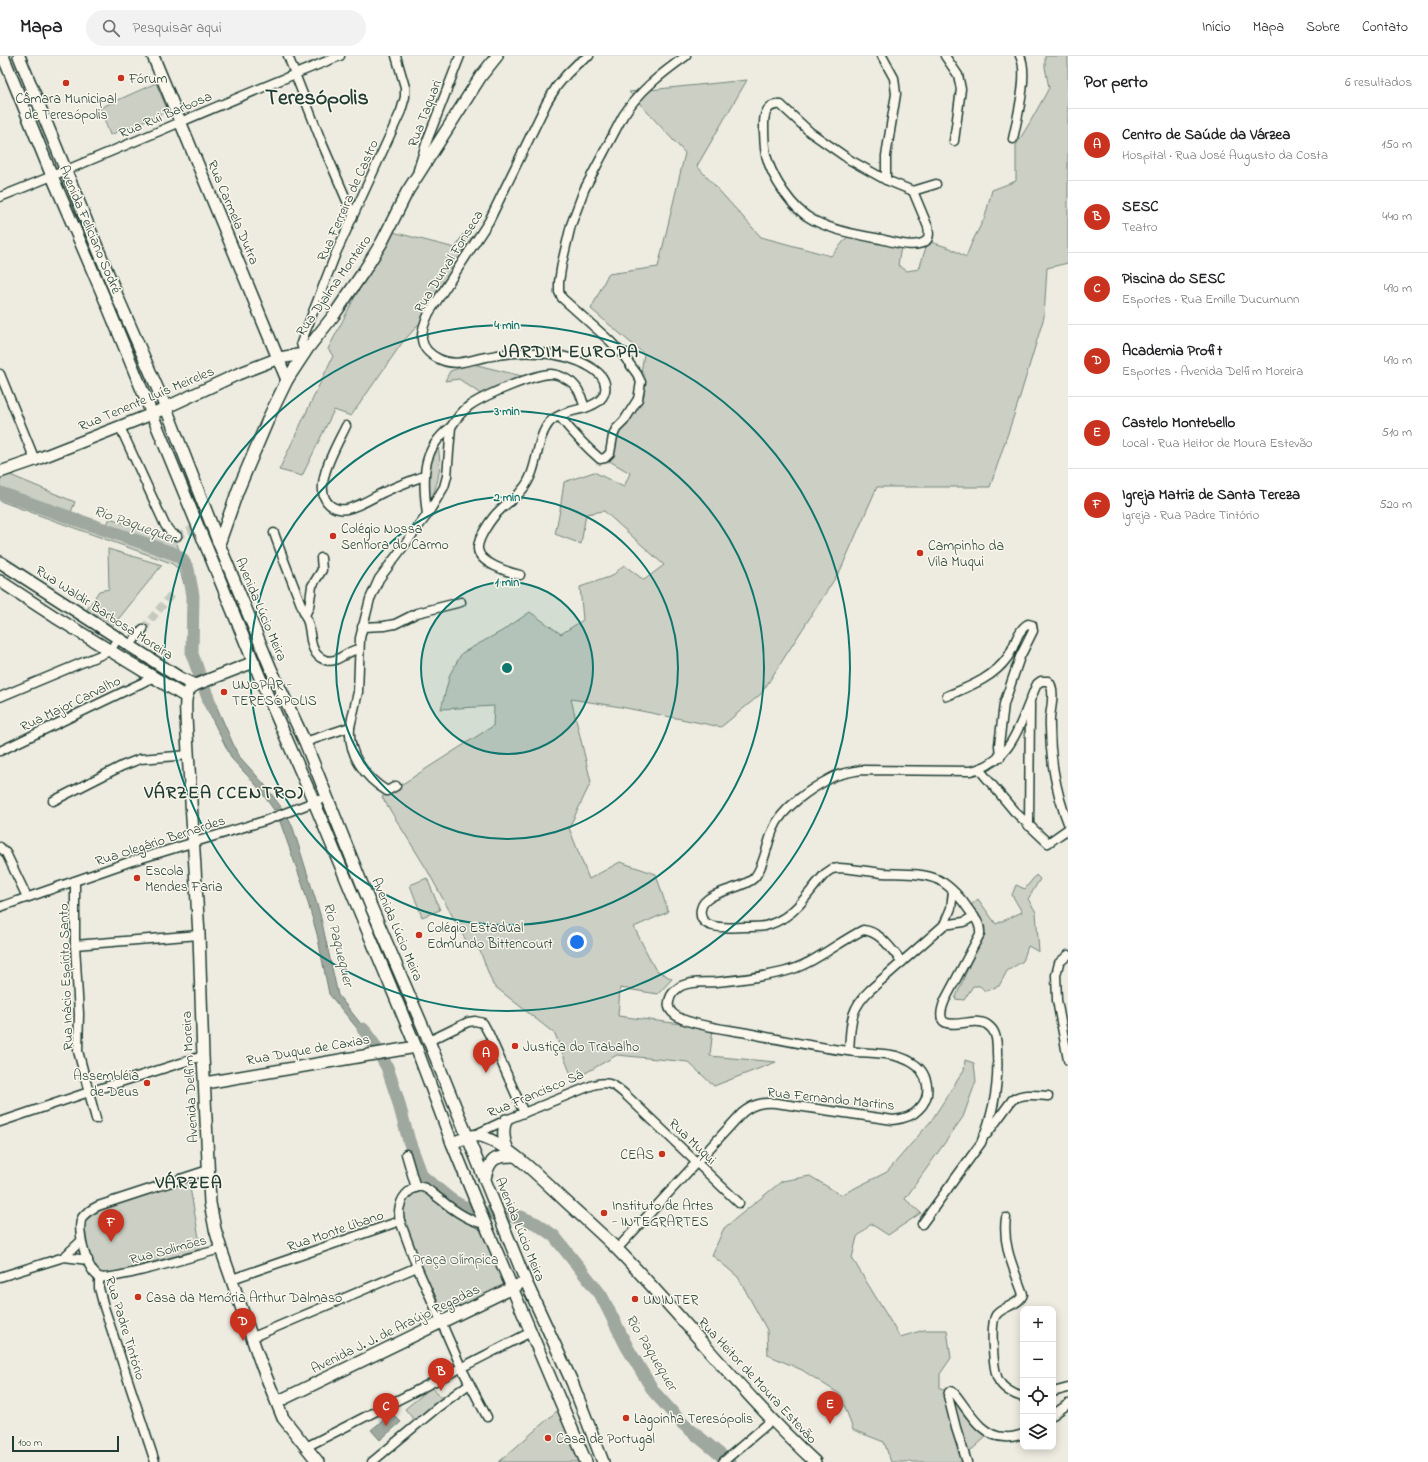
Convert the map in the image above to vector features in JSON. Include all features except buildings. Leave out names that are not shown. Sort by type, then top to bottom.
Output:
[{"type":"main road","name":"Avenida Feliciano Sodré","points":[[3,56],[152,414]]},
{"type":"main road","name":"Avenida Feliciano Sodré","points":[[19,56],[118,298],[166,408]]},
{"type":"main road","name":"Rua Carmela Dutra","points":[[153,56],[287,380]]},
{"type":"main road","name":"Rua Djalma Monteiro","points":[[219,544],[240,484],[287,380],[306,351],[334,315],[364,271],[382,242],[407,192],[481,76],[498,56]]},
{"type":"main road","points":[[106,302],[118,298]]},
{"type":"main road","name":"Rua Tenente Luís Meireles","points":[[0,472],[35,460],[152,414],[238,374],[279,358],[306,351]]},
{"type":"main road","name":"Avenida Lúcio Meira","points":[[166,408],[219,544],[271,669],[305,742],[370,904],[471,1136],[485,1178],[526,1282],[572,1382],[603,1462]]},
{"type":"main road","name":"Avenida Lúcio Meira","points":[[152,414],[254,662],[416,1047],[452,1143],[484,1221],[586,1462]]},
{"type":"main road","name":"Rua Waldir Barbosa Moreira","points":[[0,562],[180,678],[197,684]]},
{"type":"main road","name":"Rua Waldir Barbosa Moreira","points":[[0,581],[152,678],[186,697]]},
{"type":"main road","points":[[55,617],[64,603]]},
{"type":"main road","points":[[186,697],[189,690],[197,684],[254,662]]},
{"type":"main road","points":[[173,690],[180,678]]},
{"type":"main road","name":"Avenida Delfim Moreira","points":[[186,697],[199,935],[210,1203],[221,1249],[253,1337],[261,1364],[285,1421],[318,1462]]},
{"type":"main road","name":"Rua Duque de Caxias","points":[[205,1083],[366,1054],[416,1047]]},
{"type":"main road","points":[[485,1178],[494,1159],[511,1153],[503,1137],[506,1120]]},
{"type":"main road","name":"Rua Francisco Sá","points":[[452,1143],[471,1136]]},
{"type":"main road","name":"Rua Heitor de Moura Estevão","points":[[471,1136],[485,1138],[511,1153],[551,1187],[617,1249],[772,1420],[815,1462]]},
{"type":"main road","name":"Avenida J. J. de Araújo Regadas","points":[[277,1402],[526,1282]]},
{"type":"street","points":[[288,56],[322,143],[353,215]]},
{"type":"street","name":"Rua Rui Barbosa","points":[[0,196],[66,171],[180,121],[340,56]]},
{"type":"street","name":"Rua Ferreira de Castro","points":[[306,351],[302,347],[301,343],[322,288],[353,215],[398,118],[405,97],[405,87],[396,56]]},
{"type":"street","name":"Rua Taquari","points":[[415,180],[427,141],[460,56]]},
{"type":"street","name":"Rua Durval Fonseca","points":[[559,416],[566,412],[585,408],[602,398],[605,392],[605,386],[601,375],[596,370],[584,363],[568,357],[542,353],[503,354],[462,363],[451,363],[438,359],[428,352],[423,345],[421,337],[422,327],[429,313],[489,221],[547,102],[566,75],[578,63],[589,56]]},
{"type":"street","points":[[520,575],[498,568],[483,559],[479,553],[478,544],[481,536],[493,517],[522,490],[530,480],[545,429],[550,421],[559,416],[576,436],[600,459],[605,458],[610,453],[613,436],[616,430],[628,417],[638,399],[641,382],[637,374],[610,341],[581,314],[567,304],[559,292],[559,282],[566,243],[581,197],[623,116],[630,104],[648,86],[686,56]]},
{"type":"street","points":[[882,56],[894,78],[896,94],[886,156],[886,180]]},
{"type":"street","points":[[945,56],[958,75],[961,89],[954,141]]},
{"type":"street","points":[[1013,139],[1024,76],[1023,60],[1020,56]]},
{"type":"street","points":[[913,191],[930,233],[929,237],[925,241],[918,244],[905,244],[866,236],[814,221],[795,207],[779,182],[766,155],[764,121],[766,111],[771,106],[781,105],[810,132],[850,160],[886,180],[913,191],[936,184]]},
{"type":"street","points":[[0,374],[35,460]]},
{"type":"street","points":[[427,515],[424,476],[428,458],[438,437],[451,427],[460,414],[468,407],[482,398],[542,376],[552,374],[561,376],[570,381],[578,390],[585,408]]},
{"type":"street","points":[[346,426],[322,483],[323,496],[334,508],[340,510],[350,508],[424,476]]},
{"type":"street","points":[[120,427],[165,525],[170,533],[177,536]]},
{"type":"street","points":[[396,786],[387,790],[362,770],[354,755],[350,726],[358,692],[359,649],[362,627],[370,599],[379,579],[427,515],[445,482],[451,427]]},
{"type":"street","points":[[274,533],[305,615],[314,650],[321,658],[334,661],[352,650],[359,649]]},
{"type":"street","points":[[305,615],[309,607],[312,586],[322,570],[321,558]]},
{"type":"street","points":[[362,627],[395,624],[416,613],[461,602]]},
{"type":"street","points":[[947,696],[967,688],[995,671],[1011,653],[1023,628],[1028,624],[1032,625],[1032,631],[1020,657],[1004,704],[999,745],[1000,757]]},
{"type":"street","points":[[129,646],[143,629]]},
{"type":"street","points":[[0,697],[110,651],[118,638]]},
{"type":"street","name":"Rua Major Carvalho","points":[[0,751],[152,678]]},
{"type":"street","points":[[981,1143],[991,1116],[997,1089],[998,1070],[997,1043],[995,1034],[991,1027],[984,1023],[950,1024],[943,1020],[941,1015],[945,1000],[980,934],[981,928],[968,907],[942,882],[927,876],[839,868],[832,869],[826,873],[793,911],[775,923],[764,926],[726,928],[715,927],[704,921],[701,915],[701,909],[705,900],[741,886],[755,876],[762,862],[773,828],[778,820],[791,805],[832,778],[848,772],[861,770],[959,772],[979,769],[1000,757],[1012,741],[1039,682],[1045,680],[1050,683],[1052,687],[1050,718],[1053,755],[1061,803],[1068,823]]},
{"type":"street","points":[[173,690],[184,690],[197,684]]},
{"type":"street","points":[[1029,826],[1030,701]]},
{"type":"street","points":[[305,742],[350,726]]},
{"type":"street","points":[[53,801],[122,766],[140,759],[189,755]]},
{"type":"street","points":[[979,769],[1014,811],[1048,843],[1068,829]]},
{"type":"street","name":"Rua Olegário Bernardes","points":[[0,907],[75,881],[264,821],[327,797]]},
{"type":"street","points":[[0,847],[6,853],[27,897]]},
{"type":"street","name":"Rua Inácio Espírito Santo","points":[[75,881],[75,945],[79,1014],[78,1051],[96,1119]]},
{"type":"street","points":[[849,1051],[851,1024],[855,1008],[870,990],[944,925],[951,908],[953,892]]},
{"type":"street","points":[[944,925],[964,922],[974,916]]},
{"type":"street","name":"Rua Fernando Martins","points":[[617,1249],[742,1113],[750,1107],[763,1102],[776,1103],[893,1120],[903,1119],[919,1110],[927,1093],[927,1081],[922,1071],[904,1058],[849,1051],[705,1025],[682,1019],[670,1011],[668,1005],[669,998],[674,991],[682,986],[697,983],[717,982],[774,974],[795,969],[809,963],[863,930],[868,930],[880,937],[902,962]]},
{"type":"street","points":[[75,945],[199,935]]},
{"type":"street","points":[[1068,955],[1059,964],[1056,975],[1057,1000],[1068,1060]]},
{"type":"street","points":[[429,1041],[468,1022],[475,1021],[483,1023],[524,1113]]},
{"type":"street","points":[[0,1122],[88,1092],[203,1056]]},
{"type":"street","name":"Rua Francisco Sá","points":[[471,1136],[506,1120],[602,1083],[614,1085],[628,1097]]},
{"type":"street","points":[[922,1224],[1012,1100],[1017,1097],[1031,1095],[1048,1096]]},
{"type":"street","name":"Rua Muqui","points":[[628,1097],[739,1203]]},
{"type":"street","points":[[406,1154],[416,1188],[424,1188],[458,1213],[472,1220],[484,1221]]},
{"type":"street","name":"Rua Padre Tintório","points":[[155,1462],[104,1307],[99,1288],[99,1277],[91,1269],[79,1226],[82,1218],[90,1210],[208,1170]]},
{"type":"street","name":"Rua Monte Líbano","points":[[232,1279],[400,1221],[400,1206],[403,1199],[408,1193],[416,1188]]},
{"type":"street","points":[[1006,1218],[1005,1239],[1023,1294],[1020,1299],[1005,1308],[995,1317],[993,1329],[993,1353],[998,1380],[1011,1392],[1020,1396]]},
{"type":"street","points":[[400,1221],[417,1267],[441,1322],[469,1384],[487,1417]]},
{"type":"street","points":[[0,1277],[64,1257],[82,1241]]},
{"type":"street","name":"Rua Solimões","points":[[99,1277],[108,1278],[119,1276],[221,1249]]},
{"type":"street","points":[[64,1257],[88,1260]]},
{"type":"street","points":[[253,1337],[417,1267]]},
{"type":"street","points":[[306,1447],[531,1332]]},
{"type":"street","points":[[372,1462],[438,1407],[469,1384]]},
{"type":"street","points":[[1056,1391],[1068,1388]]},
{"type":"street","points":[[967,1462],[956,1428],[948,1392],[952,1391],[955,1394],[975,1420],[987,1432],[1004,1438],[1020,1435]]},
{"type":"street","points":[[1054,1414],[1068,1404]]},
{"type":"street","points":[[723,1462],[772,1420]]},
{"type":"green space","points":[[1045,56],[1068,56],[1068,263],[1047,268],[1044,317],[1018,403],[990,487],[877,487],[841,569],[761,694],[721,727],[621,707],[571,699],[591,782],[569,828],[589,879],[620,862],[656,874],[668,912],[634,927],[655,969],[672,979],[658,994],[620,988],[618,1016],[713,1028],[710,1056],[776,1062],[714,1086],[688,1062],[617,1055],[573,1080],[555,1034],[493,985],[480,951],[465,939],[426,868],[382,797],[493,726],[494,706],[441,709],[450,674],[462,653],[502,631],[530,612],[561,634],[583,620],[580,587],[612,576],[624,565],[644,580],[664,565],[604,511],[586,514],[581,544],[555,534],[564,482],[594,472],[624,487],[630,473],[606,459],[624,415],[636,402],[644,354],[591,309],[608,274],[658,267],[685,153],[629,92],[747,80],[697,166],[761,237],[831,256],[850,234],[901,246],[898,265],[907,271],[919,269],[928,241],[950,248],[966,257],[985,217],[992,190],[1016,181],[1016,145],[1049,88],[1045,67]]},
{"type":"green space","points":[[156,83],[168,111],[110,135],[100,108]]},
{"type":"green space","points":[[389,231],[455,248],[463,234],[475,241],[427,315],[402,343],[351,416],[334,410],[302,476],[279,470],[333,356],[328,349]]},
{"type":"green space","points":[[473,364],[526,377],[482,395],[459,379],[445,381],[450,371]]},
{"type":"green space","points":[[438,447],[440,460],[439,472],[432,497],[429,498],[427,495],[429,462]]},
{"type":"green space","points":[[3,472],[75,502],[68,520],[103,533],[110,518],[176,541],[186,569],[186,579],[184,584],[180,570],[171,563],[0,501],[0,474]]},
{"type":"green space","points":[[108,549],[162,565],[111,628],[86,611],[99,591],[109,589]]},
{"type":"green space","points":[[1036,875],[1040,879],[1028,899],[1036,912],[1039,952],[1028,946],[1023,961],[1007,971],[999,986],[985,991],[980,986],[973,986],[964,1000],[955,999],[985,928],[971,905],[978,899],[996,924],[1022,912],[1012,895],[1016,885],[1025,889]]},
{"type":"green space","points":[[427,878],[440,910],[422,917],[410,885]]},
{"type":"green space","points":[[965,1060],[974,1063],[976,1081],[963,1117],[905,1199],[921,1213],[888,1235],[871,1224],[857,1237],[852,1258],[900,1337],[924,1330],[947,1330],[951,1358],[940,1374],[940,1388],[957,1396],[987,1436],[966,1455],[967,1462],[891,1462],[884,1442],[853,1430],[841,1395],[802,1370],[768,1355],[767,1330],[738,1277],[712,1255],[724,1228],[782,1181],[810,1176],[841,1195],[887,1172],[931,1121],[964,1070]]},
{"type":"green space","points":[[189,1182],[201,1249],[102,1276],[93,1271],[82,1235],[82,1220],[95,1208]]},
{"type":"green space","name":"Praça Olímpica","points":[[417,1189],[426,1190],[463,1219],[484,1232],[509,1287],[444,1317],[420,1267],[401,1221],[403,1202]]},
{"type":"green space","points":[[432,1387],[442,1399],[415,1421],[405,1409]]},
{"type":"green space","name":"Casa de Portugal","points":[[558,1410],[579,1462],[499,1462]]},
{"type":"shaded area","points":[[208,687],[238,755],[264,784],[281,807],[274,810],[257,786],[232,759],[200,692]]},
{"type":"shaded area","points":[[287,815],[293,828],[320,914],[338,995],[376,1043],[370,1044],[329,994],[317,934],[303,886],[279,819]]},
{"type":"shaded area","points":[[392,1413],[401,1422],[380,1440],[371,1430]]},
{"type":"waterway","name":"Rio Paquequer","points":[[0,493],[175,554],[182,559],[188,569],[193,596],[192,654],[211,706]]},
{"type":"waterway","name":"Rio Paquequer","points":[[363,1029],[369,1036],[387,1067],[409,1141],[422,1176],[450,1199],[462,1206],[479,1212],[521,1217],[537,1224],[554,1236],[601,1295],[627,1347],[654,1392],[682,1423],[729,1462]]},
{"type":"tunnel","points":[[177,536],[198,527]]},
{"type":"tunnel","points":[[143,629],[171,595]]},
{"type":"place","name":"Fórum","points":[[121,78]]},
{"type":"place","name":"Câmara Municipal de Teresópolis","points":[[66,83]]},
{"type":"place","name":"Colégio Nossa Senhora do Carmo","points":[[333,536]]},
{"type":"place","name":"Campinho da Vila Muqui","points":[[920,553]]},
{"type":"place","name":"UNOPAR - TERESÓPOLIS","points":[[224,692]]},
{"type":"place","name":"Escola Mendes Faria","points":[[137,878]]},
{"type":"place","name":"Colégio Estadual Edmundo Bittencourt","points":[[419,935]]},
{"type":"place","name":"Justiça do Trabalho","points":[[515,1046]]},
{"type":"place","name":"Centro de Saúde da Várzea","points":[[486,1073]]},
{"type":"place","name":"Assembléia de Deus","points":[[147,1083]]},
{"type":"place","name":"CEAS","points":[[662,1154]]},
{"type":"place","name":"Instituto de Artes - INTEGRARTES","points":[[604,1213]]},
{"type":"place","name":"Igreja Matriz de Santa Tereza","points":[[111,1242]]},
{"type":"place","name":"Casa da Memória Arthur Dalmaso","points":[[138,1297]]},
{"type":"place","name":"UNINTER","points":[[635,1299]]},
{"type":"place","name":"Academia Profit","points":[[243,1341]]},
{"type":"place","name":"SESC","points":[[441,1391]]},
{"type":"place","name":"Lagoinha Teresópolis","points":[[626,1418]]},
{"type":"place","name":"Castelo Montebello","points":[[830,1424]]},
{"type":"place","name":"Piscina do SESC","points":[[386,1426]]},
{"type":"place","name":"Casa de Portugal","points":[[548,1438]]},
{"type":"district","name":"Teresópolis","points":[[317,96]]},
{"type":"district","name":"JARDIM EUROPA","points":[[569,351]]},
{"type":"district","name":"VÁRZEA (CENTRO)","points":[[224,792]]},
{"type":"district","name":"VÁRZEA","points":[[189,1182]]}]
